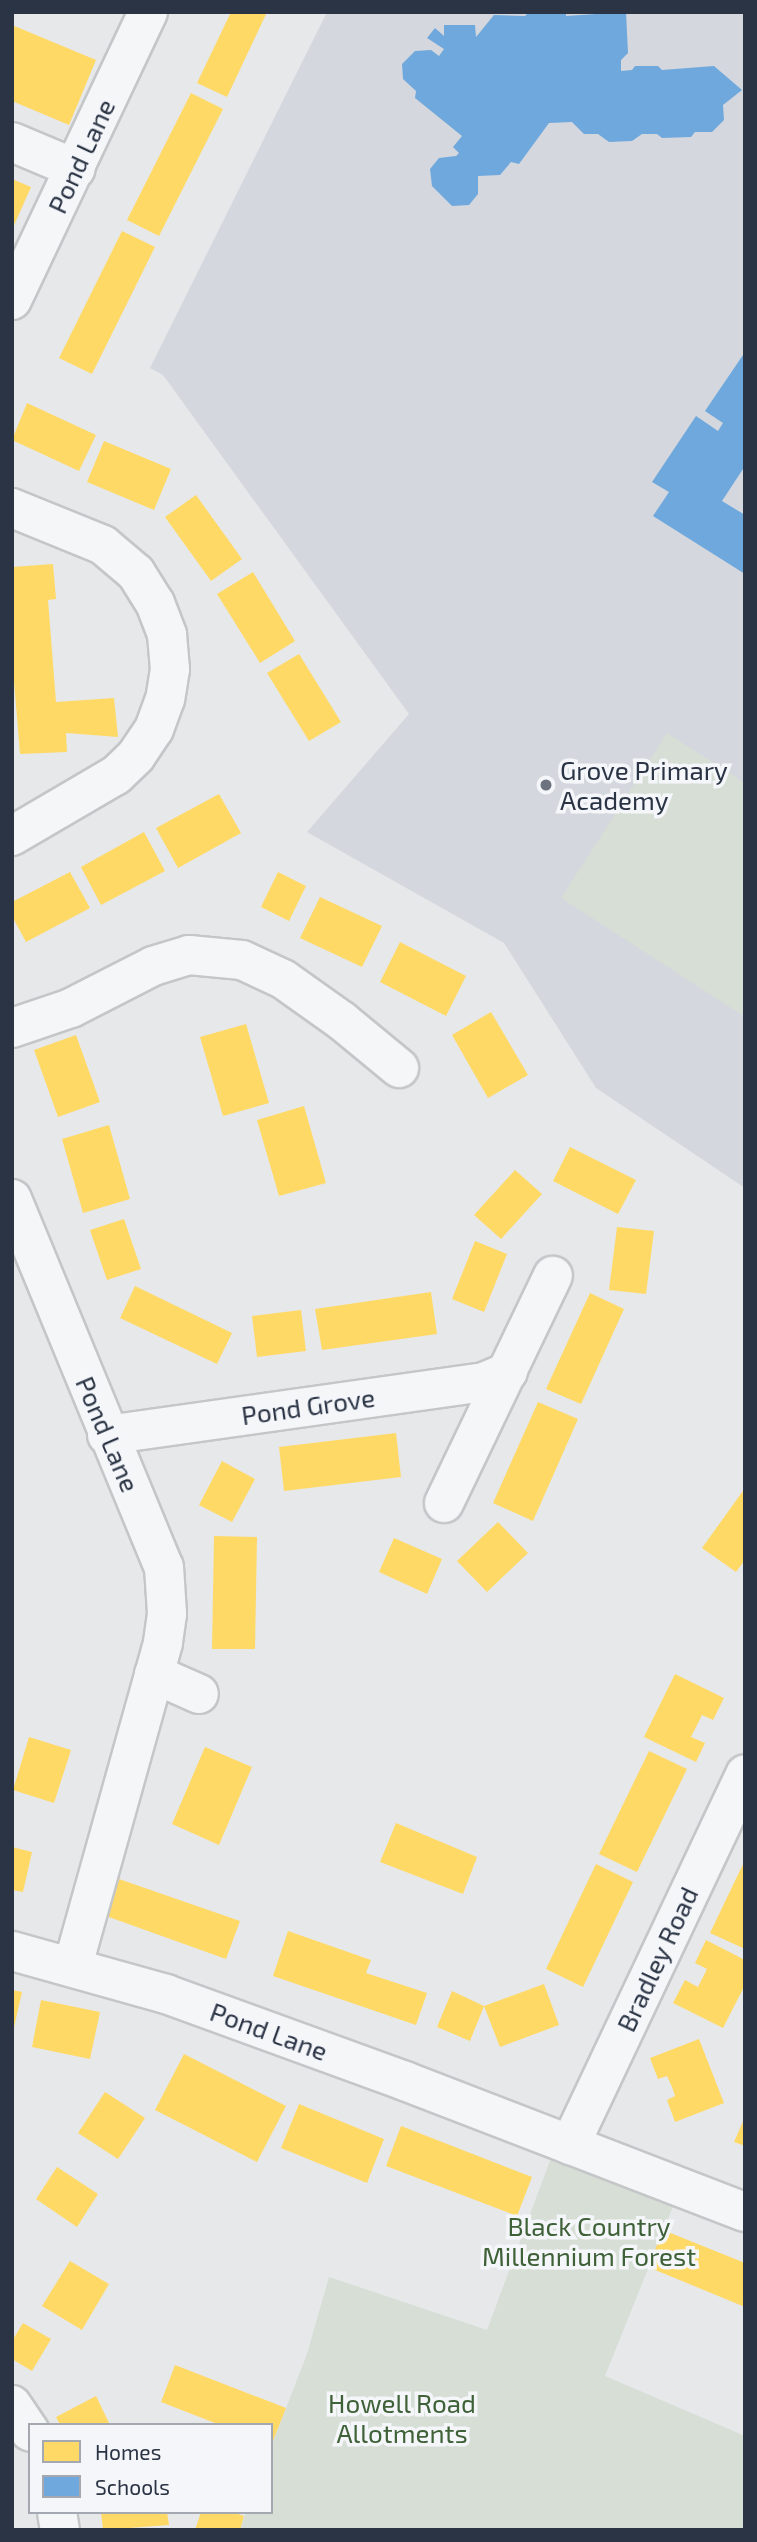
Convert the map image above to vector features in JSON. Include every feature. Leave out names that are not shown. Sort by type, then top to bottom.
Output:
[{"type":"street","name":"Pond Lane","points":[[12,300],[148,12]]},
{"type":"street","points":[[12,142],[76,169]]},
{"type":"street","points":[[12,508],[103,545],[135,573],[155,603],[167,635],[170,669],[165,699],[155,729],[136,756],[116,775],[12,836]]},
{"type":"street","points":[[12,1028],[71,1008],[153,966],[189,955],[242,960],[283,979],[342,1021],[399,1068]]},
{"type":"street","name":"Pond Lane","points":[[12,1199],[107,1435],[164,1567],[167,1614],[154,1674],[73,1966],[166,1994],[405,2081],[745,2213]]},
{"type":"street","points":[[444,1503],[553,1276]]},
{"type":"street","name":"Pond Grove","points":[[107,1435],[484,1382],[508,1372]]},
{"type":"street","points":[[154,1674],[199,1694]]},
{"type":"street","name":"Bradley Road","points":[[570,2145],[745,1774]]},
{"type":"street","points":[[12,1951],[73,1966]]},
{"type":"street","points":[[12,2405],[28,2429]]},
{"type":"shaded area","points":[[327,12],[745,12],[745,1188],[596,1088],[504,943],[307,832],[409,714],[163,375],[150,368]]},
{"type":"green space","points":[[667,733],[745,783],[745,1017],[561,898]]},
{"type":"green space","name":"Howell Road Allotments","points":[[551,2158],[674,2204],[605,2376],[745,2436],[745,2530],[240,2530],[245,2514],[273,2514],[273,2442],[307,2354],[329,2277],[487,2330]]},
{"type":"building: Homes","points":[[231,12],[267,12],[227,97],[197,83]]},
{"type":"building: Homes","points":[[12,25],[96,60],[69,125],[12,101]]},
{"type":"building: Homes","points":[[191,93],[223,109],[159,236],[127,220]]},
{"type":"building: Homes","points":[[12,179],[31,187],[12,230]]},
{"type":"building: Homes","points":[[122,231],[155,247],[92,374],[59,358]]},
{"type":"building: Homes","points":[[27,403],[96,435],[79,471],[12,440]]},
{"type":"building: Homes","points":[[104,441],[171,469],[154,510],[87,482]]},
{"type":"building: Homes","points":[[196,495],[242,559],[211,581],[165,517]]},
{"type":"building: Homes","points":[[53,564],[56,599],[48,600],[56,702],[114,698],[118,737],[66,733],[67,752],[20,754],[12,657],[12,567]]},
{"type":"building: Homes","points":[[253,572],[295,641],[260,663],[217,594]]},
{"type":"building: Homes","points":[[299,654],[341,722],[309,741],[267,673]]},
{"type":"building: Homes","points":[[219,794],[241,833],[178,868],[156,828]]},
{"type":"building: Homes","points":[[144,832],[165,871],[101,905],[81,867]]},
{"type":"building: Homes","points":[[70,872],[90,908],[26,942],[12,916],[12,902]]},
{"type":"building: Homes","points":[[278,872],[306,886],[289,921],[261,907]]},
{"type":"building: Homes","points":[[320,897],[382,926],[362,967],[300,938]]},
{"type":"building: Homes","points":[[400,942],[466,976],[446,1016],[380,982]]},
{"type":"building: Homes","points":[[491,1012],[528,1075],[488,1098],[452,1035]]},
{"type":"building: Homes","points":[[246,1024],[269,1103],[223,1116],[200,1037]]},
{"type":"building: Homes","points":[[76,1035],[100,1102],[58,1117],[34,1050]]},
{"type":"building: Homes","points":[[304,1106],[326,1183],[279,1196],[257,1120]]},
{"type":"building: Homes","points":[[109,1125],[130,1199],[83,1213],[62,1139]]},
{"type":"building: Homes","points":[[570,1147],[636,1180],[618,1214],[553,1181]]},
{"type":"building: Homes","points":[[515,1170],[542,1194],[501,1239],[474,1215]]},
{"type":"building: Homes","points":[[124,1219],[141,1269],[107,1280],[90,1230]]},
{"type":"building: Homes","points":[[617,1227],[654,1231],[646,1294],[609,1290]]},
{"type":"building: Homes","points":[[475,1241],[507,1254],[484,1312],[452,1299]]},
{"type":"building: Homes","points":[[135,1286],[232,1333],[217,1364],[120,1318]]},
{"type":"building: Homes","points":[[431,1292],[437,1334],[322,1350],[315,1309]]},
{"type":"building: Homes","points":[[590,1293],[624,1309],[581,1404],[546,1389]]},
{"type":"building: Homes","points":[[301,1310],[306,1351],[257,1357],[252,1316]]},
{"type":"building: Homes","points":[[538,1402],[578,1419],[533,1521],[493,1503]]},
{"type":"building: Homes","points":[[396,1433],[401,1477],[284,1491],[279,1447]]},
{"type":"building: Homes","points":[[222,1461],[255,1479],[232,1522],[199,1505]]},
{"type":"building: Homes","points":[[745,1488],[745,1560],[736,1572],[702,1548]]},
{"type":"building: Homes","points":[[498,1522],[528,1553],[487,1592],[457,1561]]},
{"type":"building: Homes","points":[[214,1536],[257,1537],[255,1649],[212,1649]]},
{"type":"building: Homes","points":[[394,1538],[442,1559],[427,1594],[379,1572]]},
{"type":"building: Homes","points":[[675,1674],[724,1698],[713,1720],[702,1715],[691,1737],[705,1743],[696,1762],[644,1737]]},
{"type":"building: Homes","points":[[29,1737],[71,1750],[54,1803],[13,1790]]},
{"type":"building: Homes","points":[[205,1747],[252,1767],[219,1845],[172,1824]]},
{"type":"building: Homes","points":[[649,1751],[687,1769],[637,1872],[599,1854]]},
{"type":"building: Homes","points":[[396,1823],[477,1857],[463,1894],[380,1862]]},
{"type":"building: Homes","points":[[12,1847],[32,1852],[23,1892],[12,1890]]},
{"type":"building: Homes","points":[[745,1860],[745,1949],[710,1933]]},
{"type":"building: Homes","points":[[596,1864],[633,1882],[583,1987],[546,1969]]},
{"type":"building: Homes","points":[[119,1879],[240,1921],[226,1959],[106,1916]]},
{"type":"building: Homes","points":[[288,1931],[371,1960],[366,1973],[427,1993],[416,2025],[273,1976]]},
{"type":"building: Homes","points":[[706,1940],[745,1960],[745,1985],[723,2028],[673,2003],[685,1980],[698,1987],[707,1969],[695,1963]]},
{"type":"building: Homes","points":[[544,1984],[559,2025],[500,2047],[484,2006]]},
{"type":"building: Homes","points":[[12,1990],[22,1992],[13,2032],[12,2032]]},
{"type":"building: Homes","points":[[452,1991],[484,2006],[470,2041],[437,2027]]},
{"type":"building: Homes","points":[[41,2000],[100,2012],[90,2059],[32,2047]]},
{"type":"building: Homes","points":[[699,2039],[724,2103],[675,2122],[667,2100],[675,2096],[672,2087],[667,2076],[658,2079],[650,2058]]},
{"type":"building: Homes","points":[[184,2054],[286,2106],[257,2162],[155,2110]]},
{"type":"building: Homes","points":[[105,2092],[145,2118],[118,2159],[78,2133]]},
{"type":"building: Homes","points":[[299,2104],[384,2139],[367,2183],[281,2148]]},
{"type":"building: Homes","points":[[745,2117],[745,2146],[734,2142]]},
{"type":"building: Homes","points":[[401,2126],[532,2177],[517,2216],[386,2166]]},
{"type":"building: Homes","points":[[57,2167],[98,2194],[77,2227],[36,2199]]},
{"type":"building: Homes","points":[[663,2230],[745,2263],[745,2307],[648,2267]]},
{"type":"building: Homes","points":[[70,2261],[109,2284],[82,2330],[42,2306]]},
{"type":"building: Homes","points":[[23,2323],[51,2339],[32,2371],[12,2359],[12,2341]]},
{"type":"building: Homes","points":[[175,2365],[286,2408],[273,2441],[273,2423],[215,2423],[161,2402]]},
{"type":"building: Homes","points":[[96,2396],[109,2423],[59,2423],[56,2417]]},
{"type":"building: Homes","points":[[101,2514],[167,2514],[169,2525],[103,2530]]},
{"type":"building: Homes","points":[[200,2514],[244,2516],[240,2530],[195,2530]]},
{"type":"building: Schools","points":[[529,12],[566,12],[566,16],[626,12],[628,53],[621,60],[621,71],[632,70],[635,66],[658,66],[662,70],[714,66],[742,90],[723,105],[724,120],[712,132],[695,132],[691,137],[662,138],[657,134],[642,134],[632,141],[609,142],[598,134],[584,134],[572,122],[549,123],[519,164],[511,162],[500,175],[478,176],[478,194],[469,205],[452,206],[432,186],[430,169],[439,158],[456,156],[459,153],[453,147],[462,136],[415,98],[416,91],[403,79],[402,64],[415,51],[431,50],[439,56],[444,49],[427,38],[435,28],[444,36],[444,25],[475,25],[476,37],[494,15],[525,16]]},
{"type":"building: Schools","points":[[745,352],[745,466],[722,501],[745,515],[745,574],[653,516],[669,492],[652,482],[696,416],[718,431],[723,423],[705,411]]},
{"type":"place","name":"Grove Primary Academy","points":[[546,785]]},
{"type":"park label","name":"Black Country Millennium Forest","points":[[589,2241]]}]
